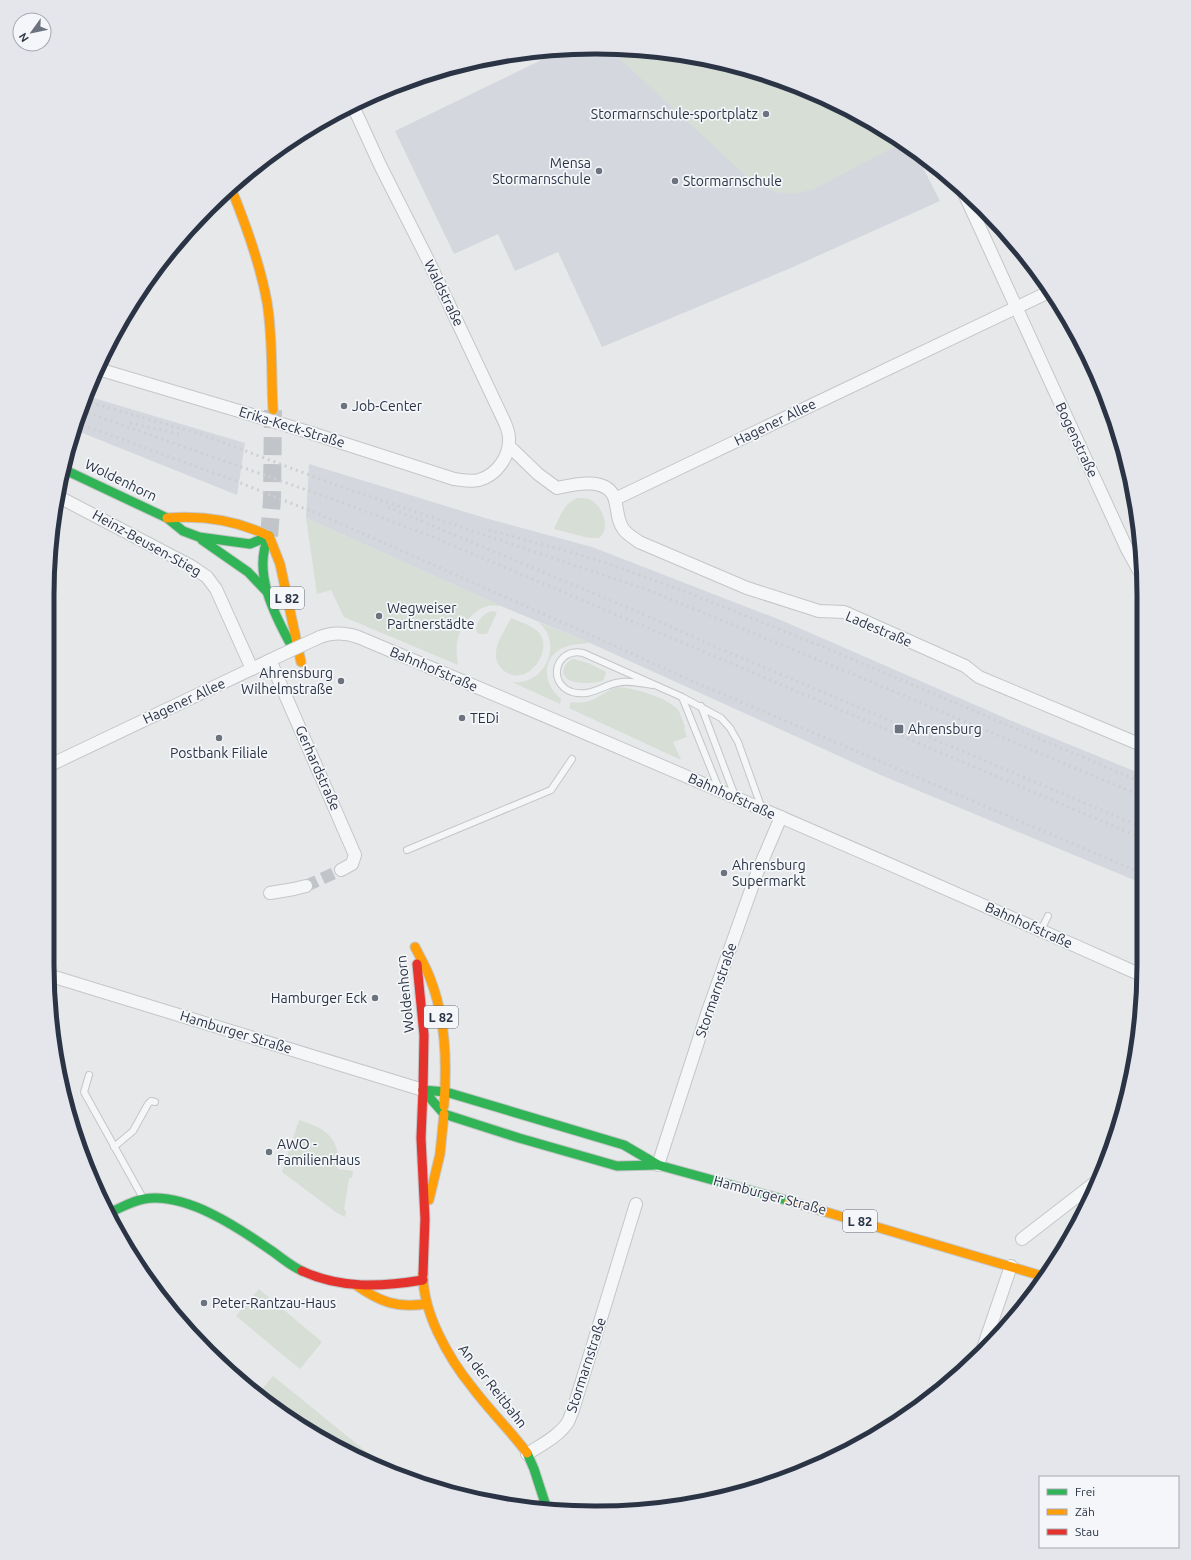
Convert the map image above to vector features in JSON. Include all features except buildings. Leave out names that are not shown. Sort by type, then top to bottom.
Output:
[{"type":"main road","points":[[233,193],[258,262],[266,298],[269,324],[272,410]]},
{"type":"main road","name":"Woldenhorn","points":[[68,471],[167,518],[183,531],[199,537],[250,544],[269,536]]},
{"type":"main road","name":"Woldenhorn","points":[[167,518],[189,516],[204,517],[243,524],[269,536],[280,564],[301,662],[283,632],[268,593],[262,557],[264,547],[269,536]]},
{"type":"main road","name":"Woldenhorn","points":[[199,537],[248,572],[268,593]]},
{"type":"main road","name":"Woldenhorn","points":[[423,1090],[424,1035],[415,946],[430,976],[444,1031],[446,1092],[444,1114]]},
{"type":"main road","points":[[423,1090],[444,1114]]},
{"type":"main road","name":"Hamburger Straße","points":[[423,1090],[446,1092],[624,1146],[658,1165],[831,1212],[1039,1275]]},
{"type":"main road","name":"An der Reitbahn","points":[[423,1090],[421,1156],[425,1218],[423,1280],[428,1315],[457,1368],[472,1388],[518,1440],[527,1454]]},
{"type":"main road","name":"Hamburger Straße","points":[[444,1114],[519,1138],[617,1166],[658,1165]]},
{"type":"main road","name":"An der Reitbahn","points":[[425,1218],[440,1154],[444,1114]]},
{"type":"main road","points":[[114,1211],[143,1199],[163,1199],[195,1208],[227,1222],[301,1271],[325,1280],[367,1286],[390,1285],[423,1280]]},
{"type":"main road","points":[[356,1285],[373,1297],[385,1302],[411,1307],[426,1304]]},
{"type":"main road","points":[[527,1454],[545,1503]]},
{"type":"street","name":"Waldstraße","points":[[355,111],[386,179],[429,262],[498,409],[510,436],[509,446]]},
{"type":"street","name":"Bogenstraße","points":[[969,204],[1127,549],[1136,566]]},
{"type":"street","name":"Hagener Allee","points":[[615,499],[1045,293]]},
{"type":"street","name":"Erika-Keck-Straße","points":[[103,371],[305,431],[454,479],[467,481],[478,480],[486,477],[500,466],[506,456],[509,446]]},
{"type":"street","points":[[509,446],[538,474],[557,488],[581,483],[596,484],[608,489],[615,499]]},
{"type":"street","name":"Heinz-Beusen-Stieg","points":[[63,499],[178,559],[207,577],[216,590],[252,669]]},
{"type":"street","name":"Ladestraße","points":[[615,499],[617,517],[624,530],[639,542],[747,588],[819,611],[844,612],[965,666],[979,677],[1137,743]]},
{"type":"street","name":"Bahnhofstraße","points":[[320,637],[336,633],[353,635],[720,790],[963,895],[1137,973]]},
{"type":"street","name":"Hagener Allee","points":[[54,763],[320,637]]},
{"type":"street","name":"Gerhardstraße","points":[[276,658],[314,757],[355,855],[352,864],[341,870]]},
{"type":"street","name":"Stormarnstraße","points":[[658,1165],[671,1129],[708,1011],[757,873],[780,817]]},
{"type":"street","points":[[270,893],[306,886]]},
{"type":"street","name":"Hamburger Straße","points":[[54,977],[423,1090]]},
{"type":"street","points":[[1022,1239],[1089,1187]]},
{"type":"street","name":"Stormarnstraße","points":[[527,1454],[546,1442],[568,1422],[636,1204]]},
{"type":"street","points":[[986,1339],[1011,1266]]},
{"type":"lane","points":[[652,684],[625,681],[614,683],[593,692],[577,693],[565,688],[560,683],[556,673],[557,666],[568,654],[576,652],[583,653],[682,697],[721,718],[730,728],[738,742],[762,809]]},
{"type":"lane","points":[[682,697],[720,790]]},
{"type":"lane","points":[[701,706],[736,797]]},
{"type":"lane","points":[[407,850],[551,790],[572,759]]},
{"type":"lane","points":[[1041,930],[1048,916]]},
{"type":"lane","points":[[89,1075],[84,1092],[143,1199]]},
{"type":"lane","points":[[114,1147],[133,1131],[148,1104],[151,1101],[155,1102]]},
{"type":"shaded area","name":"Stormarnschule","points":[[596,54],[631,55],[666,59],[701,64],[736,72],[803,95],[835,110],[896,145],[920,163],[940,201],[793,267],[602,347],[558,252],[515,271],[498,234],[454,254],[395,131],[549,56]]},
{"type":"shaded area","name":"Stormarnschule-sportplatz","points":[[615,55],[631,55],[701,64],[736,72],[803,95],[835,110],[897,146],[816,188],[796,193],[787,194],[771,190],[763,187],[746,176]]},
{"type":"shaded area","points":[[92,397],[245,443],[237,495],[80,432]]},
{"type":"shaded area","points":[[309,464],[485,518],[592,547],[783,621],[1012,721],[1137,772],[1137,881],[883,776],[590,643],[501,606],[306,518]]},
{"type":"shaded area","points":[[578,498],[586,498],[591,500],[602,513],[605,524],[603,534],[599,538],[589,538],[554,529],[569,503]]},
{"type":"shaded area","points":[[306,518],[501,606],[482,608],[467,620],[458,637],[458,665],[344,617],[331,590],[317,594]]},
{"type":"shaded area","points":[[492,611],[497,612],[487,634],[479,634],[476,630],[479,620]]},
{"type":"shaded area","points":[[511,618],[533,628],[542,638],[543,646],[541,656],[529,671],[521,675],[511,675],[502,669],[496,657],[498,643]]},
{"type":"shaded area","points":[[538,622],[590,643],[565,647],[557,651],[551,657],[547,671],[548,679],[555,693],[561,699],[560,704],[512,682],[524,681],[534,677],[542,670],[548,661],[550,640],[546,630]]},
{"type":"shaded area","points":[[573,659],[588,663],[606,672],[603,681],[582,683],[575,682],[567,678],[564,675],[564,668]]},
{"type":"shaded area","points":[[617,687],[623,687],[658,697],[667,701],[678,710],[685,727],[684,729],[687,737],[673,742],[681,760],[569,708],[571,702],[579,703],[591,701]]},
{"type":"shaded area","points":[[299,1120],[317,1127],[330,1136],[337,1150],[338,1169],[353,1171],[352,1178],[349,1178],[344,1210],[346,1210],[345,1217],[337,1213],[282,1172]]},
{"type":"shaded area","points":[[259,1289],[322,1342],[300,1369],[236,1316]]},
{"type":"shaded area","points":[[273,1376],[375,1459],[325,1433],[295,1415],[261,1390]]},
{"type":"tunnel","points":[[269,536],[272,500],[273,410]]},
{"type":"tunnel","points":[[306,886],[341,870]]},
{"type":"railway","points":[[90,402],[203,435],[336,485],[648,590],[850,673],[1137,794]]},
{"type":"railway","points":[[86,412],[335,500],[433,537],[1137,836]]},
{"type":"railway","points":[[130,423],[179,434]]},
{"type":"railway","points":[[82,425],[233,480],[328,518],[692,681],[1137,871]]},
{"type":"railway","points":[[388,507],[1137,825]]},
{"type":"railway","points":[[489,530],[606,563],[689,593],[826,648],[1137,780]]},
{"type":"traffic: fast","points":[[68,471],[167,518],[183,531],[199,537],[250,544],[269,536]]},
{"type":"traffic: fast","points":[[269,536],[264,549],[264,578],[272,606],[291,645]]},
{"type":"traffic: fast","points":[[202,540],[248,572],[268,593]]},
{"type":"traffic: fast","points":[[423,1090],[446,1092],[624,1145],[658,1165],[789,1201]]},
{"type":"traffic: fast","points":[[423,1090],[444,1114],[519,1138],[617,1166],[658,1165]]},
{"type":"traffic: fast","points":[[114,1210],[140,1200],[160,1198],[194,1206],[244,1232],[302,1271]]},
{"type":"traffic: fast","points":[[527,1453],[545,1503]]},
{"type":"traffic: slow","points":[[233,193],[252,244],[261,273],[267,302],[271,342],[273,410]]},
{"type":"traffic: slow","points":[[167,518],[194,517],[232,522],[269,536],[280,564],[301,662]]},
{"type":"traffic: slow","points":[[415,947],[430,978],[442,1025],[445,1057],[444,1106]]},
{"type":"traffic: slow","points":[[429,1200],[440,1154],[444,1114]]},
{"type":"traffic: slow","points":[[789,1201],[1039,1275]]},
{"type":"traffic: slow","points":[[423,1274],[425,1296],[429,1311],[449,1354],[462,1374],[527,1453]]},
{"type":"traffic: slow","points":[[356,1285],[381,1300],[406,1305],[426,1304]]},
{"type":"traffic: jam","points":[[417,964],[424,1035],[423,1090]]},
{"type":"traffic: jam","points":[[423,1090],[421,1138],[425,1219],[423,1274]]},
{"type":"traffic: jam","points":[[302,1271],[317,1277],[346,1284],[377,1285],[423,1280]]},
{"type":"place","name":"Stormarnschule-sportplatz","points":[[766,114]]},
{"type":"place","name":"Mensa Stormarnschule","points":[[599,171]]},
{"type":"place","name":"Stormarnschule","points":[[675,181]]},
{"type":"place","name":"Job-Center","points":[[344,406]]},
{"type":"place","name":"Wegweiser Partnerstädte","points":[[379,616]]},
{"type":"place","name":"Ahrensburg Wilhelmstraße","points":[[341,681]]},
{"type":"place","name":"TEDi","points":[[462,718]]},
{"type":"place","name":"Ahrensburg","points":[[899,729]]},
{"type":"place","name":"Postbank Filiale","points":[[219,738]]},
{"type":"place","name":"Ahrensburg Supermarkt","points":[[724,873]]},
{"type":"place","name":"Hamburger Eck","points":[[375,998]]},
{"type":"place","name":"AWO - FamilienHaus","points":[[269,1152]]},
{"type":"place","name":"Peter-Rantzau-Haus","points":[[204,1303]]}]
